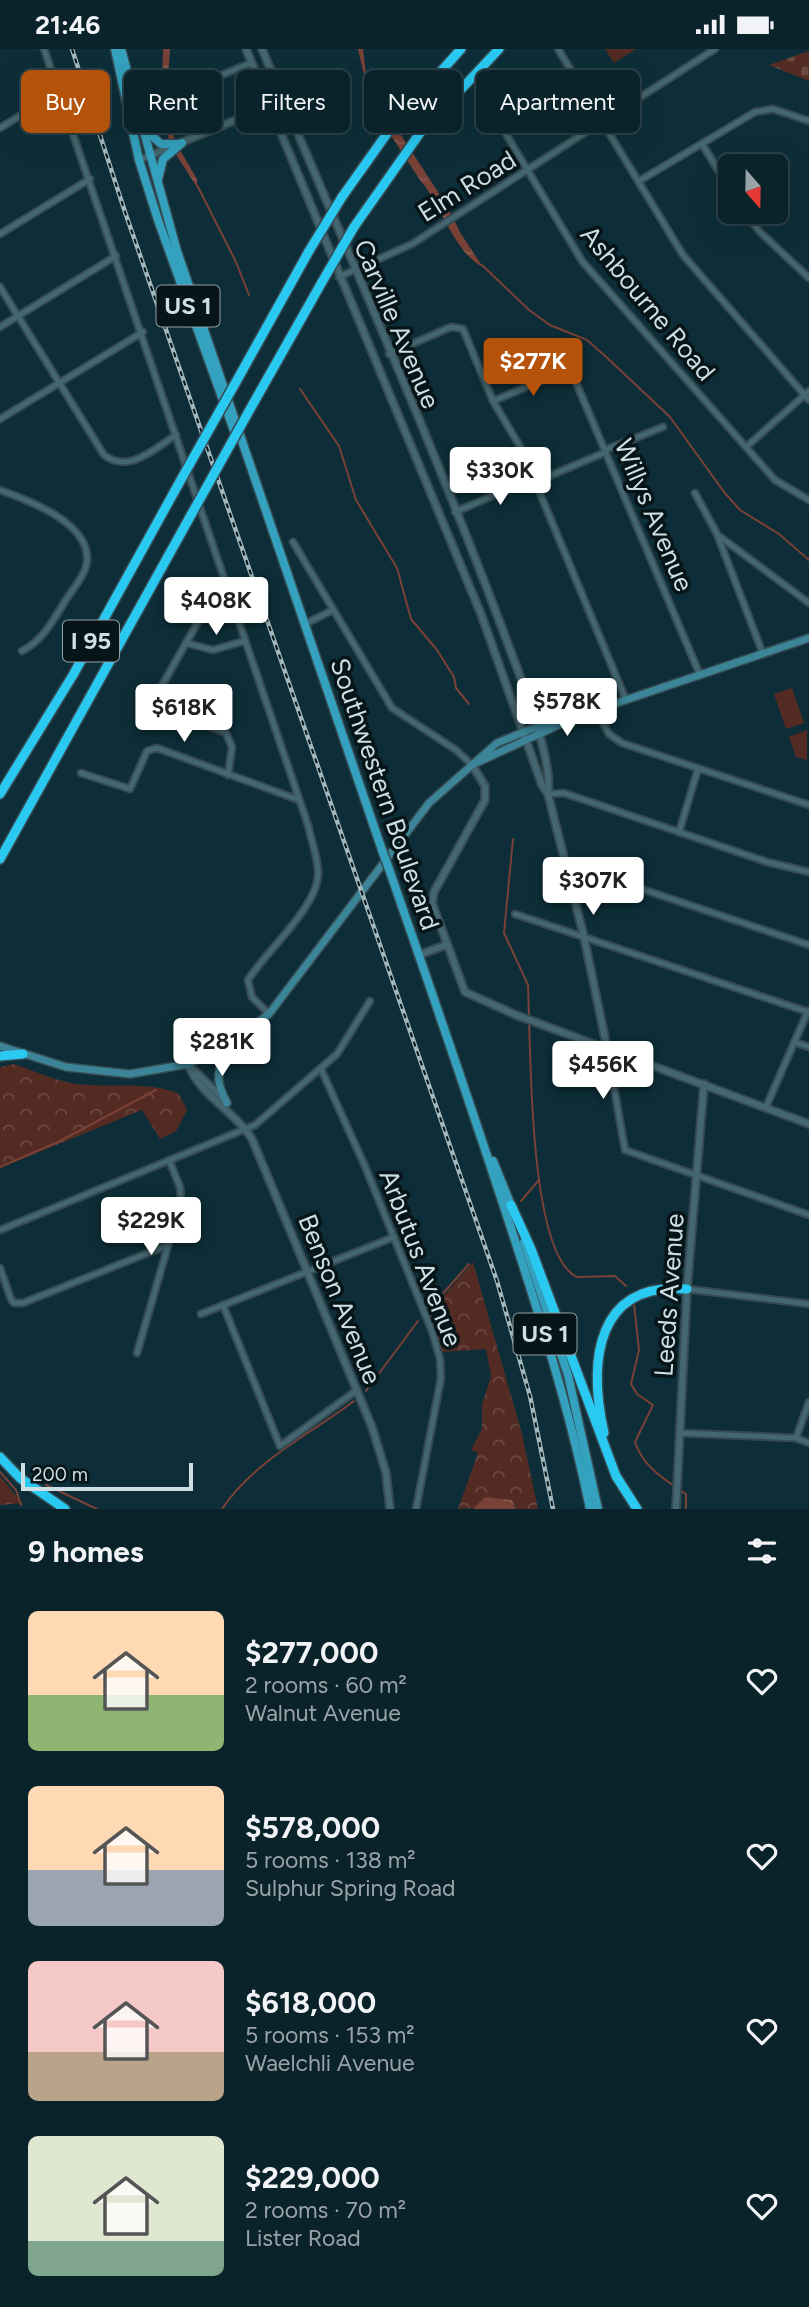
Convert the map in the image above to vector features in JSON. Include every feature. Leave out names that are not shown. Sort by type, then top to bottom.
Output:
[{"type":"highway","name":"I 95","points":[[0,794],[66,687],[309,251],[342,197],[406,110],[461,49]]},
{"type":"highway","name":"I 95","points":[[0,859],[354,227],[420,133],[499,49]]},
{"type":"highway","points":[[0,1056],[23,1054]]},
{"type":"highway","points":[[511,1205],[531,1249],[622,1489],[637,1509]]},
{"type":"highway","points":[[611,1462],[601,1419],[598,1371],[609,1322],[620,1307],[635,1294],[655,1288],[687,1289]]},
{"type":"highway","points":[[0,1457],[20,1478],[65,1509]]},
{"type":"main road","name":"Southwestern Boulevard","points":[[115,49],[139,160],[230,425],[243,451]]},
{"type":"main road","name":"Southwestern Boulevard","points":[[121,49],[126,70]]},
{"type":"main road","name":"Southwestern Boulevard","points":[[142,133],[177,251],[237,422],[243,451],[487,1150],[565,1398],[590,1509]]},
{"type":"main road","points":[[146,133],[166,146],[182,143]]},
{"type":"main road","points":[[159,189],[159,165],[182,143]]},
{"type":"main road","points":[[0,1046],[66,1067],[111,1074],[148,1073],[188,1064],[238,1039],[270,1014],[429,803],[472,765],[537,730],[809,638]]},
{"type":"main road","points":[[227,1104],[217,1084],[217,1071],[222,1059],[238,1039]]},
{"type":"main road","name":"Southwestern Boulevard","points":[[487,1150],[511,1205],[568,1375],[598,1509]]},
{"type":"street","points":[[44,49],[51,70]]},
{"type":"street","points":[[246,49],[254,70]]},
{"type":"street","name":"Carville Avenue","points":[[262,49],[271,70]]},
{"type":"street","points":[[558,49],[571,70]]},
{"type":"street","name":"Elm Road","points":[[640,98],[711,50]]},
{"type":"street","points":[[222,75],[251,63]]},
{"type":"street","points":[[639,181],[763,110],[781,110],[809,121]]},
{"type":"street","points":[[0,128],[21,115]]},
{"type":"street","points":[[139,160],[236,120]]},
{"type":"street","points":[[74,133],[143,332],[299,800],[317,862],[317,882],[309,899],[248,980],[252,997],[270,1014]]},
{"type":"street","points":[[280,133],[468,582],[542,785],[548,794],[584,937],[625,1150],[809,1215]]},
{"type":"street","name":"Carville Avenue","points":[[298,133],[482,577],[537,730],[549,785],[548,794]]},
{"type":"street","name":"Ashbourne Road","points":[[506,133],[582,261],[781,485],[809,500]]},
{"type":"street","name":"Elm Road","points":[[339,277],[401,250],[587,133]]},
{"type":"street","points":[[609,133],[683,255],[808,395],[746,447]]},
{"type":"street","points":[[702,143],[718,170]]},
{"type":"street","points":[[0,234],[90,179]]},
{"type":"street","points":[[754,224],[809,278]]},
{"type":"street","points":[[0,327],[116,256]]},
{"type":"street","points":[[0,287],[98,448],[116,462],[133,461],[176,435]]},
{"type":"street","points":[[389,355],[451,327],[460,327],[493,401],[522,450],[626,700]]},
{"type":"street","points":[[0,419],[143,332]]},
{"type":"street","name":"Willys Avenue","points":[[493,401],[570,371],[700,675]]},
{"type":"street","points":[[455,512],[663,426]]},
{"type":"street","points":[[0,490],[59,517],[83,544],[87,557],[85,570],[47,629],[36,642],[22,651]]},
{"type":"street","points":[[695,493],[717,534],[763,654]]},
{"type":"street","points":[[717,534],[809,603]]},
{"type":"street","points":[[293,543],[391,708],[456,750],[472,765],[485,786],[485,800],[433,897],[446,944],[465,992],[476,1000],[809,1124]]},
{"type":"street","points":[[468,582],[482,577]]},
{"type":"street","points":[[303,625],[333,610]]},
{"type":"street","points":[[198,622],[152,703],[226,733],[232,747],[228,775]]},
{"type":"street","points":[[186,643],[213,650],[244,641]]},
{"type":"street","points":[[596,709],[604,727],[615,739],[809,805]]},
{"type":"street","points":[[81,773],[130,789],[147,751],[157,748],[299,800]]},
{"type":"street","points":[[679,832],[698,769]]},
{"type":"street","points":[[548,794],[564,793],[767,862],[809,872]]},
{"type":"street","points":[[566,869],[576,867],[809,945]]},
{"type":"street","points":[[515,914],[808,1011],[766,1107]]},
{"type":"street","points":[[419,955],[446,944]]},
{"type":"street","points":[[0,1230],[247,1129],[266,1117],[341,1049],[370,1001]]},
{"type":"street","points":[[794,1042],[809,1047]]},
{"type":"street","name":"Benson Avenue","points":[[188,1064],[227,1104],[232,1113]]},
{"type":"street","name":"Benson Avenue","points":[[188,1064],[193,1077],[247,1129],[381,1452],[390,1509]]},
{"type":"street","name":"Arbutus Avenue","points":[[321,1069],[394,1237],[432,1331],[441,1365],[435,1417],[416,1509]]},
{"type":"street","name":"Leeds Avenue","points":[[676,1509],[687,1289],[704,1084]]},
{"type":"street","points":[[137,1353],[181,1197],[169,1160]]},
{"type":"street","points":[[201,1314],[394,1237]]},
{"type":"street","points":[[0,1268],[14,1303],[30,1301],[168,1245]]},
{"type":"street","points":[[687,1289],[809,1304]]},
{"type":"street","points":[[223,1305],[280,1446],[357,1390]]},
{"type":"street","points":[[796,1438],[809,1402]]},
{"type":"street","points":[[680,1433],[796,1438],[809,1443]]},
{"type":"green space","points":[[605,49],[636,49],[614,63]]},
{"type":"green space","points":[[809,51],[809,81],[769,65]]},
{"type":"green space","points":[[792,688],[804,723],[786,729],[774,694]]},
{"type":"green space","points":[[807,730],[807,760],[796,757],[789,737]]},
{"type":"green space","points":[[14,1064],[76,1084],[166,1089],[178,1093],[187,1110],[176,1131],[160,1139],[142,1110],[0,1168],[0,1067]]},
{"type":"green space","points":[[473,1262],[522,1434],[538,1509],[516,1509],[516,1505],[458,1509],[478,1453],[471,1450],[482,1429],[482,1405],[491,1376],[486,1349],[442,1352],[429,1313]]},
{"type":"green space","points":[[0,1476],[22,1503],[0,1505]]},
{"type":"water","points":[[163,49],[170,49],[169,70],[162,70]]},
{"type":"water","points":[[358,49],[363,49],[364,75]]},
{"type":"water","points":[[167,133],[173,133],[175,140],[170,142]]},
{"type":"water","points":[[389,133],[400,133],[483,267],[464,251],[456,240]]},
{"type":"water","points":[[180,150],[197,179],[197,187],[175,153]]},
{"type":"water","points":[[485,1497],[512,1500],[516,1509],[473,1509]]},
{"type":"waterway","points":[[197,185],[236,262],[249,295]]},
{"type":"waterway","points":[[482,265],[529,310],[550,325],[587,340],[603,354],[670,417],[740,510],[779,534],[809,560]]},
{"type":"waterway","points":[[300,389],[339,446],[356,500],[397,568],[411,619],[437,650],[454,677],[456,688],[469,704]]},
{"type":"waterway","points":[[513,839],[504,933],[528,985],[529,1016]]},
{"type":"waterway","points":[[529,1021],[537,1159],[550,1235],[562,1262],[577,1277],[615,1276],[626,1286]]},
{"type":"waterway","points":[[0,1167],[58,1142],[156,1090]]},
{"type":"waterway","points":[[521,1201],[539,1180]]},
{"type":"waterway","points":[[431,1307],[469,1264]]},
{"type":"waterway","points":[[634,1304],[639,1350],[631,1384],[637,1394],[653,1405],[635,1442],[649,1466],[686,1494],[686,1509]]},
{"type":"waterway","points":[[366,1391],[418,1321]]},
{"type":"waterway","points":[[222,1509],[235,1492],[266,1463],[354,1401]]},
{"type":"waterway","points":[[0,1472],[16,1490],[21,1505]]},
{"type":"waterway","points":[[46,1485],[97,1509]]},
{"type":"railway","points":[[72,49],[125,212],[497,1281],[530,1396],[553,1509]]}]
